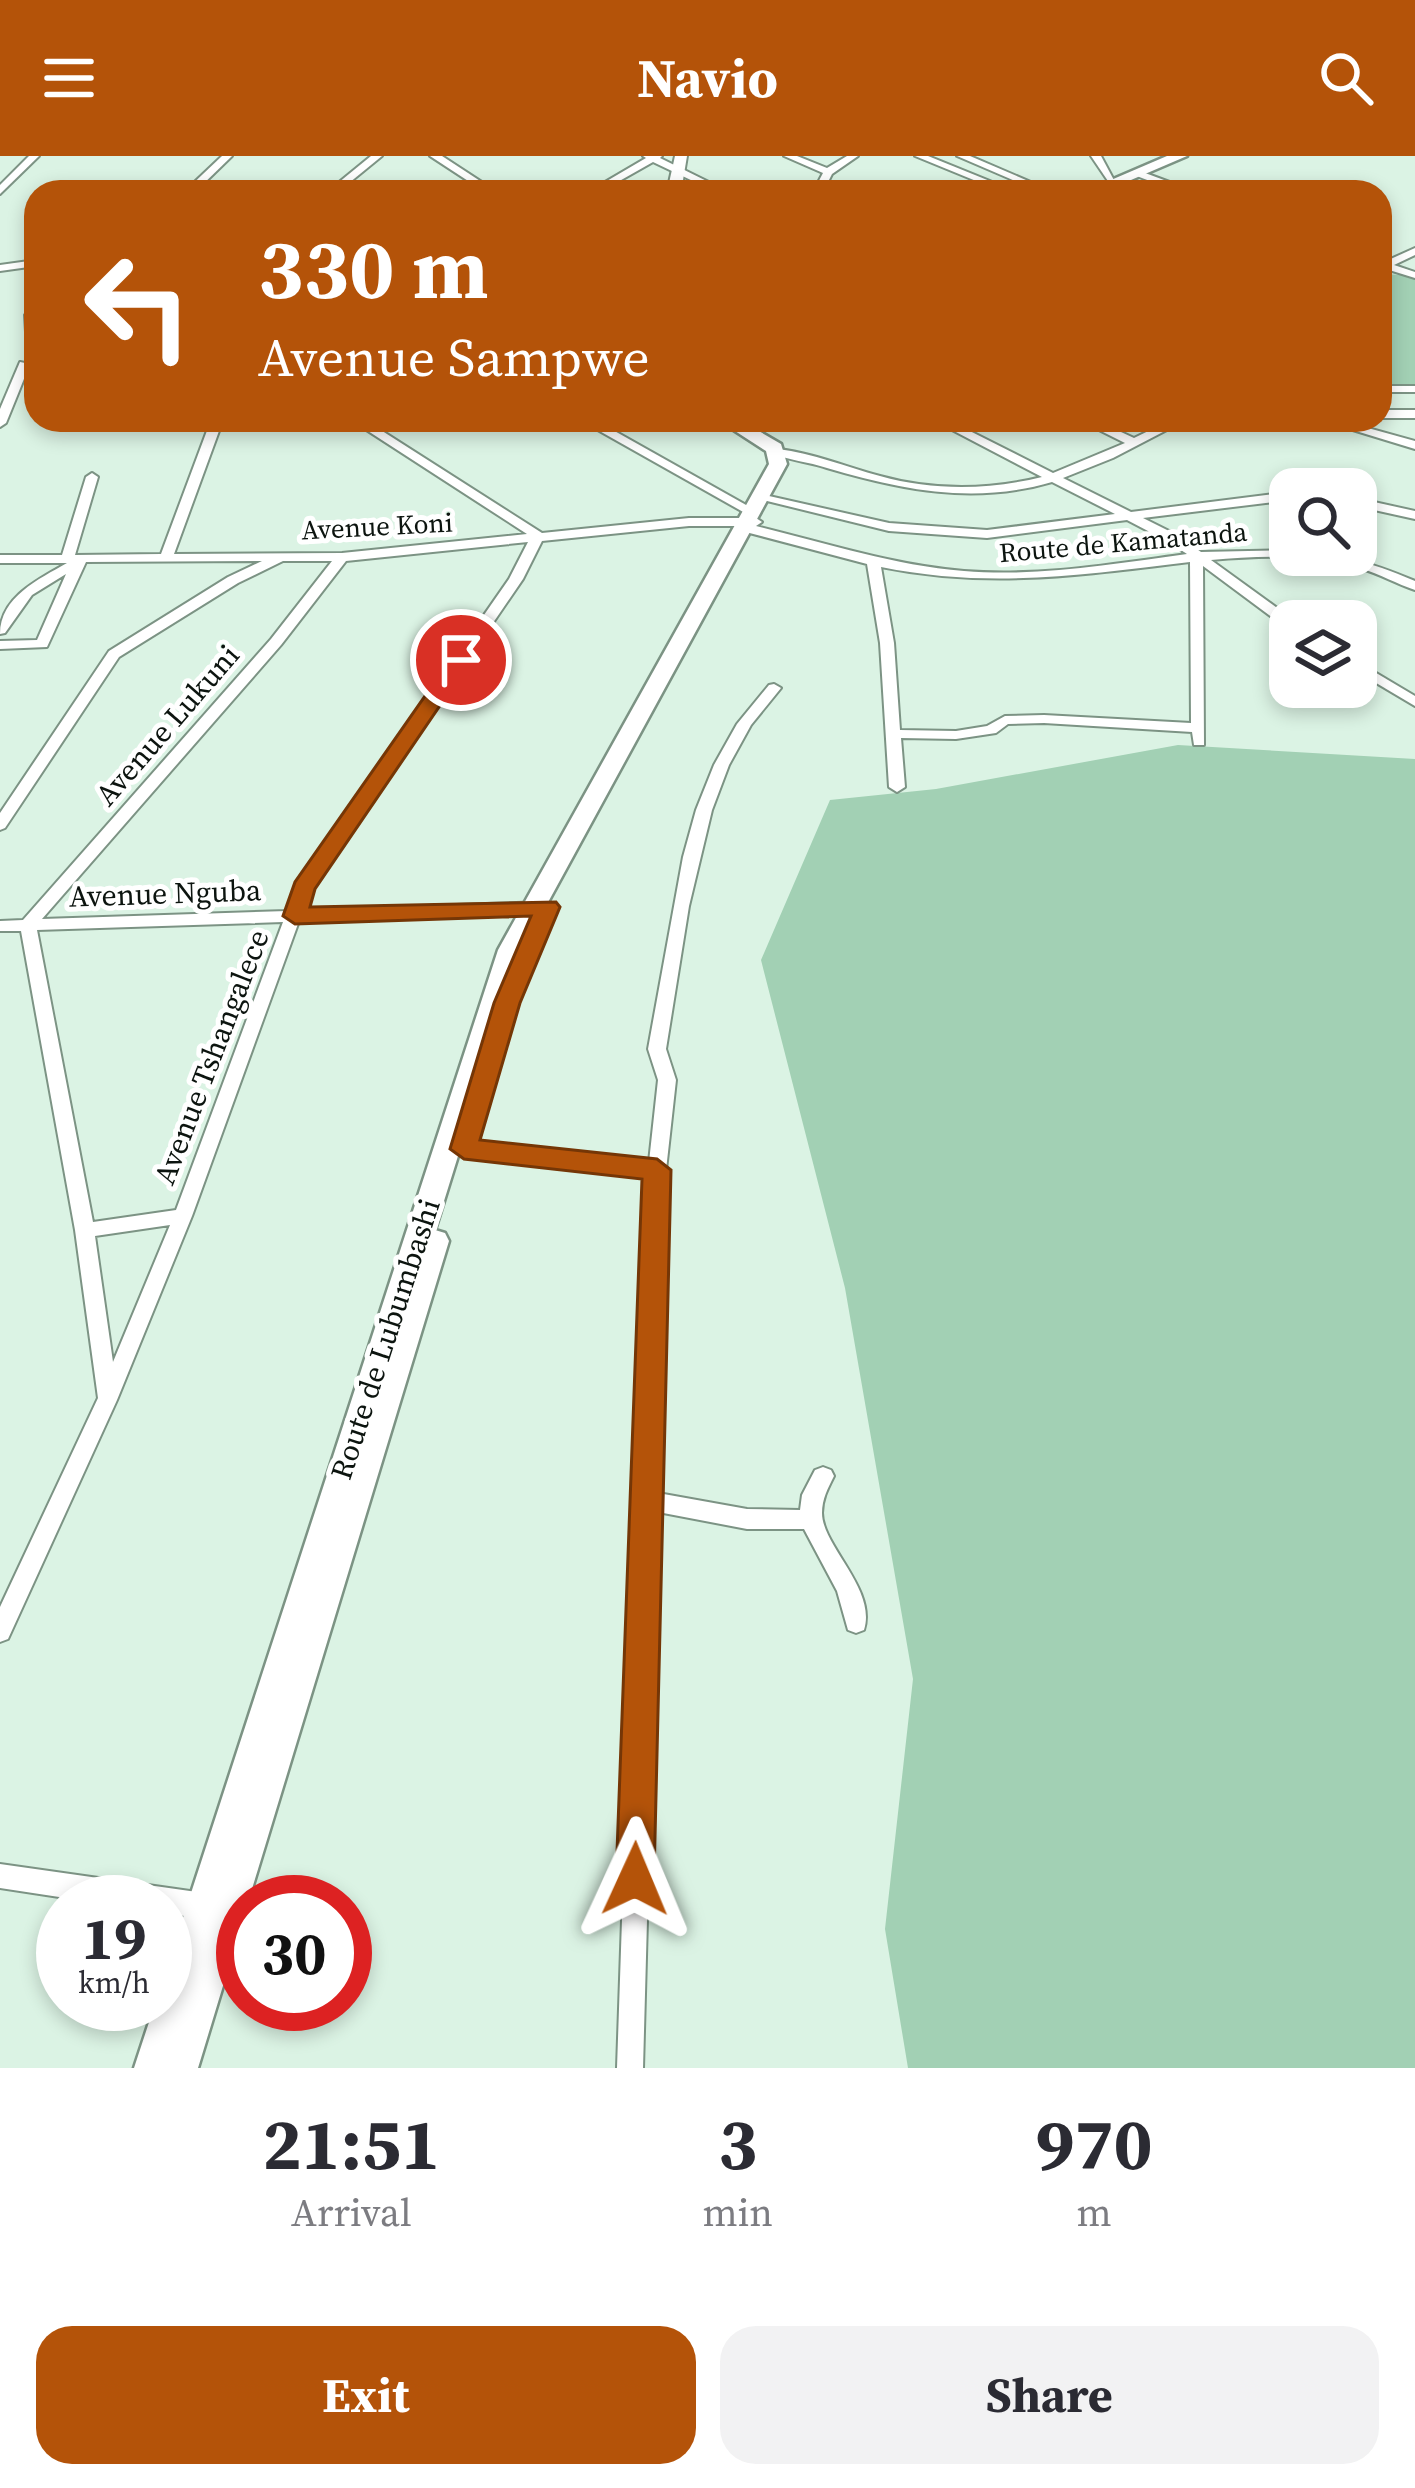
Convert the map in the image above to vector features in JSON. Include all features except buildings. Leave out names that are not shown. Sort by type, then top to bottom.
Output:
[{"type":"highway","points":[[1115,180],[1165,156]]},
{"type":"highway","points":[[1112,180],[1180,156]]},
{"type":"highway","points":[[749,432],[782,450]]},
{"type":"highway","points":[[758,432],[782,450]]},
{"type":"highway","name":"Route de Lubumbashi","points":[[226,1875],[455,1148],[539,906],[752,518],[782,450]]},
{"type":"highway","name":"Route de Lubumbashi","points":[[154,2068],[216,1908]]},
{"type":"highway","name":"Route de Lubumbashi","points":[[178,2068],[216,1908]]},
{"type":"street","points":[[0,191],[34,156]]},
{"type":"street","points":[[202,180],[227,156]]},
{"type":"street","points":[[347,180],[377,156]]},
{"type":"street","points":[[435,156],[473,180]]},
{"type":"street","points":[[789,156],[828,172]]},
{"type":"street","points":[[824,180],[828,172],[853,156]]},
{"type":"street","points":[[920,156],[981,180]]},
{"type":"street","points":[[962,156],[1020,180]]},
{"type":"street","points":[[1096,156],[1121,177],[1134,180]]},
{"type":"street","points":[[1109,156],[1121,177]]},
{"type":"street","points":[[614,180],[653,157],[679,163],[705,180]]},
{"type":"street","points":[[0,423],[24,375]]},
{"type":"street","points":[[167,555],[213,432]]},
{"type":"street","points":[[376,432],[538,536]]},
{"type":"street","points":[[606,432],[752,518],[842,519],[962,534],[1061,529],[1269,499]]},
{"type":"street","points":[[963,432],[1133,517],[1196,554],[1269,610]]},
{"type":"street","points":[[1111,432],[1135,443]]},
{"type":"street","points":[[782,450],[832,470],[927,491],[987,492],[1059,480],[1157,432]]},
{"type":"street","points":[[1367,432],[1415,446]]},
{"type":"street","points":[[0,645],[42,644],[76,559],[92,477]]},
{"type":"street","points":[[1377,507],[1415,515]]},
{"type":"street","name":"Avenue Koni","points":[[0,560],[342,557],[752,518]]},
{"type":"street","name":"Route de Kamatanda","points":[[752,518],[832,552],[987,577],[1067,574],[1196,554],[1346,560],[1415,586]]},
{"type":"street","name":"Avenue Tshangalece","points":[[0,1632],[107,1400],[183,1216],[303,888],[516,579],[538,536]]},
{"type":"street","points":[[895,734],[956,735],[991,730],[1005,720],[1044,719],[1198,735],[1196,554]]},
{"type":"street","points":[[0,824],[113,654],[280,555]]},
{"type":"street","name":"Avenue Lukuni","points":[[28,925],[276,642],[342,557]]},
{"type":"street","points":[[0,630],[27,592],[76,559]]},
{"type":"street","points":[[873,561],[898,787]]},
{"type":"street","points":[[1377,678],[1415,702]]},
{"type":"street","points":[[630,2068],[644,1500],[657,1170],[667,1080],[657,1049],[694,832],[745,720],[774,688]]},
{"type":"street","name":"Avenue Nguba","points":[[0,926],[539,906]]},
{"type":"street","points":[[28,925],[85,1230],[107,1400]]},
{"type":"street","points":[[455,1148],[657,1170]]},
{"type":"street","points":[[85,1230],[183,1216]]},
{"type":"street","points":[[823,1476],[813,1495],[810,1520],[848,1589],[856,1623]]},
{"type":"street","points":[[644,1500],[747,1519],[810,1520]]},
{"type":"street","points":[[0,1876],[216,1908]]},
{"type":"green space","points":[[1392,274],[1415,276],[1415,385],[1392,385]]},
{"type":"green space","points":[[1178,745],[1415,759],[1415,2068],[908,2068],[885,1929],[913,1679],[845,1288],[761,960],[830,800],[936,789]]},
{"type":"route","points":[[461,660],[303,888],[295,916],[518,904],[548,907],[507,1003],[464,1149],[657,1170],[635,1879]]}]
